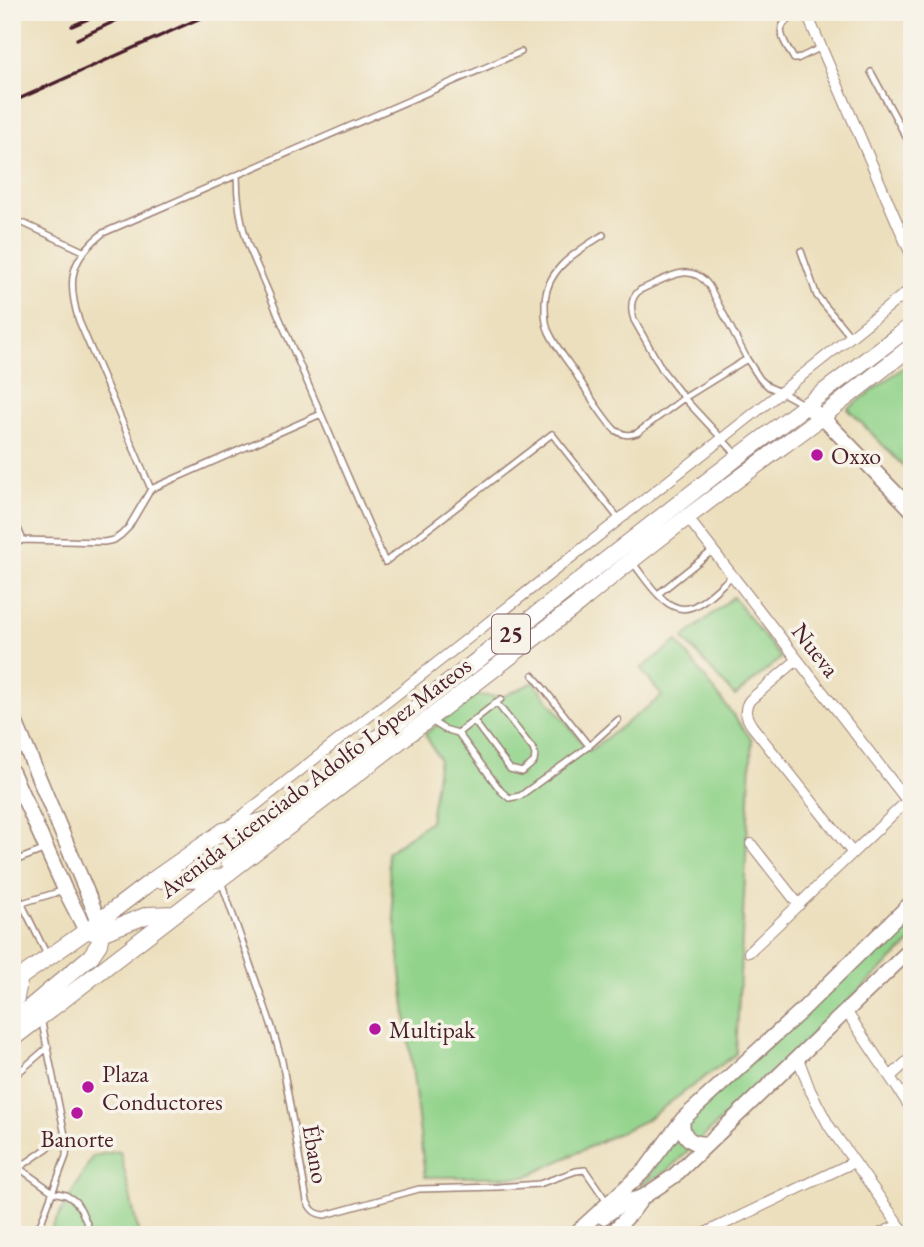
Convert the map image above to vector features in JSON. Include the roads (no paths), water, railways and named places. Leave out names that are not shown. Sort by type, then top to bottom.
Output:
[{"type":"main road","name":"Avenida Licenciado Adolfo López Mateos","points":[[16,979],[95,928],[153,880],[223,831],[275,818],[912,324]]},
{"type":"main road","name":"Avenida Licenciado Adolfo López Mateos","points":[[12,1039],[912,346]]},
{"type":"main road","points":[[153,880],[220,878],[224,864],[275,818]]},
{"type":"main road","points":[[12,1031],[28,1009],[91,956],[99,944],[95,928],[148,915],[174,914]]},
{"type":"main road","points":[[12,1005],[16,998],[16,979]]},
{"type":"street","points":[[806,12],[912,257]]},
{"type":"street","points":[[223,831],[912,288]]},
{"type":"street","points":[[805,406],[822,417],[912,510]]},
{"type":"street","name":"Nueva","points":[[687,517],[909,804]]},
{"type":"street","points":[[797,660],[750,700],[746,713],[752,726],[852,852]]},
{"type":"street","points":[[12,714],[95,928]]},
{"type":"street","points":[[12,772],[65,890],[95,928]]},
{"type":"street","points":[[749,952],[852,852],[909,804]]},
{"type":"street","points":[[751,844],[799,905]]},
{"type":"street","points":[[584,1235],[646,1169],[684,1119],[799,1013],[912,902]]},
{"type":"street","points":[[573,1235],[604,1212],[643,1197],[674,1176],[912,948]]},
{"type":"street","points":[[846,1011],[912,1110]]},
{"type":"street","points":[[890,1077],[912,1057]]},
{"type":"street","points":[[798,1058],[818,1109],[908,1235]]},
{"type":"street","points":[[684,1119],[683,1129],[687,1138],[697,1144],[708,1143]]},
{"type":"street","points":[[701,1235],[854,1162]]},
{"type":"street","points":[[604,1212],[613,1234],[643,1197]]},
{"type":"street","points":[[877,1235],[899,1225]]},
{"type":"lane","points":[[798,12],[785,21],[781,31],[794,59],[820,48]]},
{"type":"lane","points":[[151,489],[72,300],[72,281],[83,251],[103,233],[521,52]]},
{"type":"lane","points":[[871,72],[912,148]]},
{"type":"lane","points":[[912,175],[912,190]]},
{"type":"lane","points":[[237,176],[238,208],[248,245],[385,562],[552,434],[619,519]]},
{"type":"lane","points":[[12,220],[83,251]]},
{"type":"lane","points":[[603,235],[579,250],[554,274],[547,287],[545,317],[548,331],[615,430],[629,436],[637,433],[684,398],[747,359]]},
{"type":"lane","points":[[801,251],[817,296],[851,337]]},
{"type":"lane","points":[[738,457],[663,371],[631,311],[634,295],[640,290],[684,272],[701,276],[709,286],[747,359],[765,384],[805,406]]},
{"type":"lane","points":[[12,545],[23,540],[38,539],[104,542],[114,540],[128,528],[151,489],[321,414]]},
{"type":"lane","points":[[12,514],[23,540]]},
{"type":"lane","points":[[657,594],[712,551]]},
{"type":"lane","points":[[631,561],[657,594],[674,608],[692,607],[732,576]]},
{"type":"lane","points":[[533,675],[589,746]]},
{"type":"lane","points":[[458,733],[474,720],[498,701],[533,749],[534,762],[522,772],[510,769],[474,720]]},
{"type":"lane","points":[[428,719],[444,729],[458,733],[500,791],[505,797],[512,799],[531,789],[589,746],[618,720]]},
{"type":"lane","points":[[12,862],[46,849]]},
{"type":"lane","name":"Ébano","points":[[220,878],[278,1048],[307,1201],[311,1209],[317,1214],[325,1215],[419,1189],[540,1184],[585,1170],[604,1212]]},
{"type":"lane","points":[[12,884],[48,958]]},
{"type":"lane","points":[[12,906],[65,890]]},
{"type":"lane","points":[[12,961],[16,979]]},
{"type":"lane","points":[[30,1235],[41,1223],[66,1156],[67,1145],[41,1017]]},
{"type":"lane","points":[[12,1078],[48,1047]]},
{"type":"lane","points":[[19,1168],[66,1135]]},
{"type":"lane","points":[[12,1163],[53,1192],[66,1195],[75,1201],[92,1235]]},
{"type":"railway","points":[[72,26],[104,12]]},
{"type":"railway","points":[[77,39],[134,12]]},
{"type":"railway","points":[[12,102],[214,12]]},
{"type":"place","name":"Oxxo","points":[[817,455]]},
{"type":"place","name":"Multipak","points":[[375,1029]]},
{"type":"place","name":"Plaza Conductores","points":[[88,1087]]},
{"type":"place","name":"Banorte","points":[[77,1113]]}]
